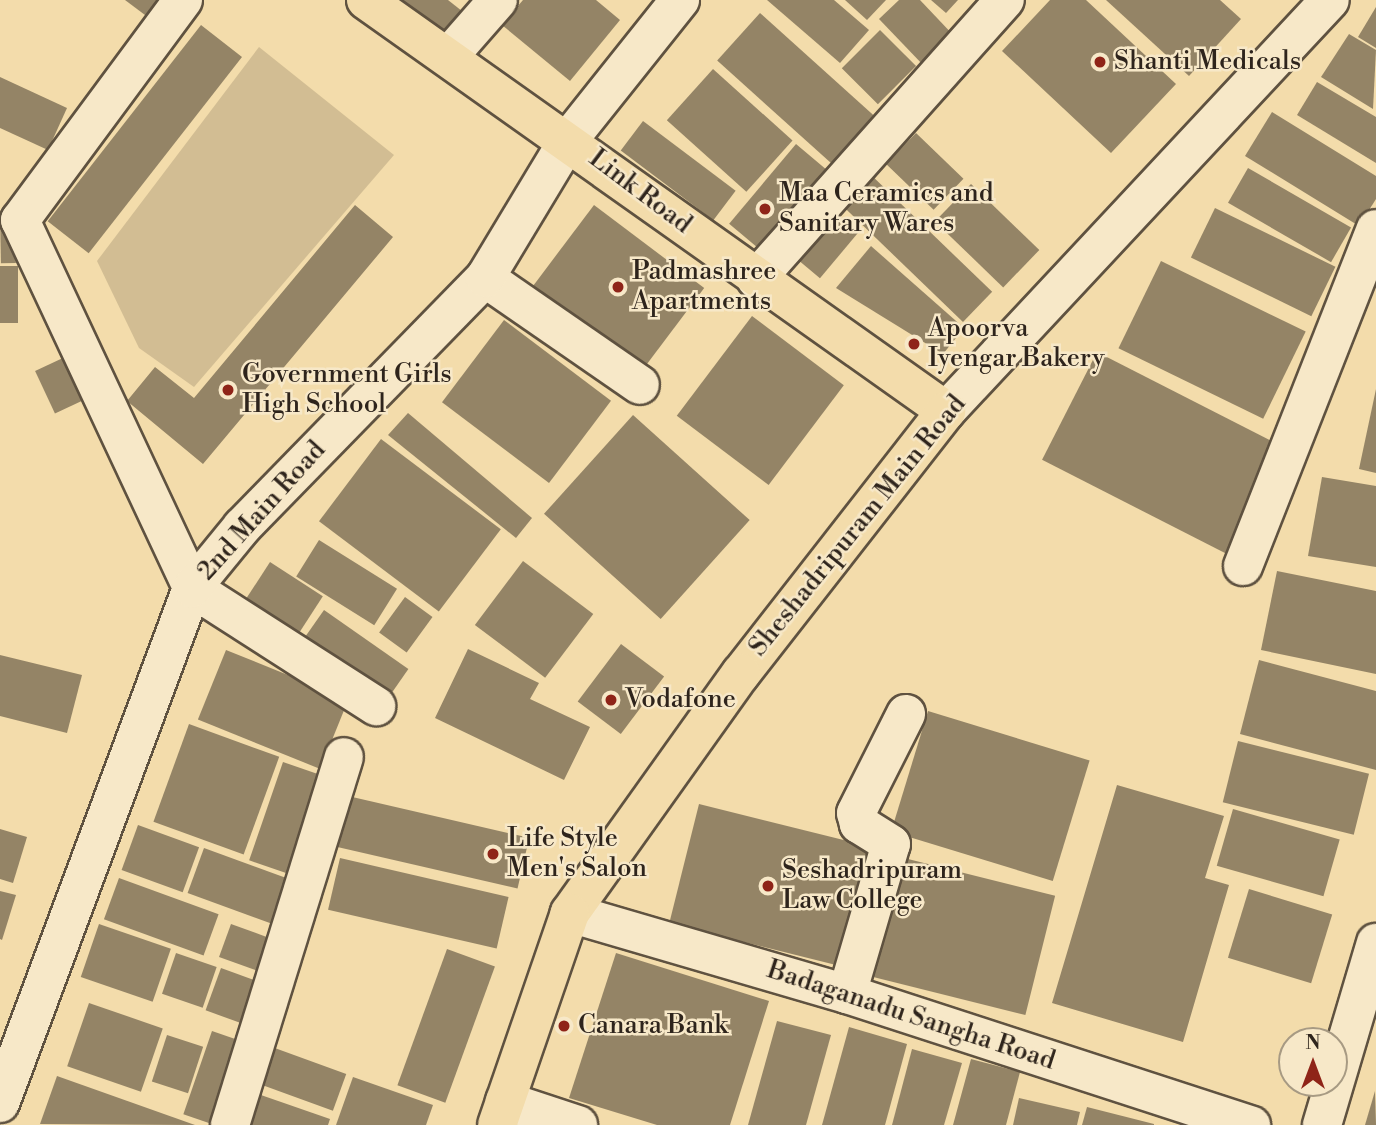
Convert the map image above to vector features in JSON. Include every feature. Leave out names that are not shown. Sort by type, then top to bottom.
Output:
[{"type":"main road","name":"Link Road","points":[[366,0],[569,139],[756,279],[946,411]]},
{"type":"main road","name":"Sheshadripuram Main Road","points":[[501,1113],[570,913],[741,673],[946,411]]},
{"type":"street","points":[[183,0],[20,220],[192,588],[376,706]]},
{"type":"street","points":[[449,56],[498,0]]},
{"type":"street","name":"2nd Main Road","points":[[0,1103],[192,588],[242,527],[485,278],[569,139],[680,0]]},
{"type":"street","points":[[756,279],[1005,0]]},
{"type":"street","name":"Sheshadripuram Main Road","points":[[946,411],[1329,0]]},
{"type":"street","points":[[1243,566],[1376,229]]},
{"type":"street","points":[[485,278],[639,385]]},
{"type":"street","points":[[848,993],[891,844],[859,824],[856,813],[906,714]]},
{"type":"street","points":[[230,1125],[344,757]]},
{"type":"street","name":"Badaganadu Sangha Road","points":[[570,913],[848,993],[1251,1125]]},
{"type":"street","points":[[1322,1125],[1376,943]]},
{"type":"street","points":[[501,1113],[578,1125]]},
{"type":"shaded area","points":[[259,47],[394,155],[194,387],[139,348],[97,261]]},
{"type":"building","points":[[125,0],[163,0],[149,18]]},
{"type":"building","points":[[385,0],[448,0],[467,15],[442,45]]},
{"type":"building","points":[[523,0],[596,0],[620,20],[570,81],[502,25]]},
{"type":"building","points":[[767,0],[834,0],[869,30],[840,63]]},
{"type":"building","points":[[845,0],[886,0],[867,20]]},
{"type":"building","points":[[899,0],[920,0],[956,38],[925,67],[879,19]]},
{"type":"building","points":[[931,0],[958,0],[946,13]]},
{"type":"building","points":[[1050,0],[1086,0],[1176,84],[1111,153],[1002,51]]},
{"type":"building","points":[[1106,0],[1220,0],[1241,19],[1189,76]]},
{"type":"building","points":[[1376,7],[1376,48],[1358,37]]},
{"type":"building","points":[[760,13],[880,121],[837,168],[717,61]]},
{"type":"building","points":[[201,25],[242,57],[89,253],[48,221]]},
{"type":"building","points":[[880,30],[916,66],[878,104],[842,68]]},
{"type":"building","points":[[1349,34],[1376,50],[1373,109],[1321,77]]},
{"type":"building","points":[[713,69],[793,141],[746,192],[667,120]]},
{"type":"building","points":[[0,77],[67,108],[48,150],[0,128]]},
{"type":"building","points":[[1317,82],[1376,117],[1376,163],[1297,115]]},
{"type":"building","points":[[1272,112],[1376,176],[1376,199],[1359,226],[1245,156]]},
{"type":"building","points":[[643,121],[736,191],[713,220],[621,151]]},
{"type":"building","points":[[916,133],[963,179],[934,210],[886,164]]},
{"type":"building","points":[[796,144],[834,176],[767,256],[729,224]]},
{"type":"building","points":[[1248,168],[1351,228],[1331,262],[1228,203]]},
{"type":"building","points":[[867,171],[992,292],[963,322],[838,201]]},
{"type":"building","points":[[971,184],[1039,250],[1003,287],[935,221]]},
{"type":"building","points":[[355,205],[393,237],[203,464],[127,401],[155,367],[194,398]]},
{"type":"building","name":"Padmashree Apartments","points":[[594,205],[704,288],[643,369],[533,286]]},
{"type":"building","points":[[828,208],[858,233],[820,278],[790,253]]},
{"type":"building","points":[[1215,208],[1335,267],[1311,316],[1191,257]]},
{"type":"building","points":[[0,212],[15,212],[16,263],[1,263]]},
{"type":"building","points":[[871,246],[964,328],[943,354],[836,288]]},
{"type":"building","points":[[1161,261],[1306,332],[1263,419],[1118,348]]},
{"type":"building","points":[[0,266],[18,266],[18,323],[0,323]]},
{"type":"building","points":[[752,316],[844,385],[769,485],[677,416]]},
{"type":"building","points":[[504,320],[611,401],[549,483],[442,402]]},
{"type":"building","points":[[1097,352],[1282,446],[1227,554],[1042,460]]},
{"type":"building","points":[[65,357],[85,400],[55,414],[35,371]]},
{"type":"building","points":[[1376,389],[1376,473],[1359,469]]},
{"type":"building","points":[[408,413],[532,518],[516,538],[388,435]]},
{"type":"building","points":[[633,415],[750,520],[661,619],[544,514]]},
{"type":"building","points":[[381,439],[501,529],[439,612],[319,521]]},
{"type":"building","points":[[1322,477],[1376,486],[1376,567],[1308,556]]},
{"type":"building","points":[[319,540],[397,589],[374,625],[296,576]]},
{"type":"building","points":[[523,561],[593,614],[545,678],[475,625]]},
{"type":"building","points":[[270,562],[323,596],[296,637],[243,603]]},
{"type":"building","points":[[1277,571],[1376,591],[1376,674],[1261,650]]},
{"type":"building","points":[[405,597],[433,617],[407,653],[379,633]]},
{"type":"building","points":[[324,610],[408,669],[387,699],[303,640]]},
{"type":"building","points":[[621,644],[664,676],[621,734],[578,702]]},
{"type":"building","points":[[468,649],[539,683],[530,699],[590,727],[564,780],[435,718]]},
{"type":"building","points":[[226,650],[348,699],[320,769],[198,720]]},
{"type":"building","points":[[0,655],[82,675],[67,733],[0,716]]},
{"type":"building","points":[[1259,660],[1376,691],[1376,770],[1240,734]]},
{"type":"building","points":[[928,711],[1090,760],[1053,881],[891,831]]},
{"type":"building","points":[[189,724],[279,757],[244,855],[153,822]]},
{"type":"building","points":[[1238,741],[1369,774],[1354,835],[1223,802]]},
{"type":"building","points":[[283,762],[329,778],[295,876],[249,860]]},
{"type":"building","points":[[1117,785],[1224,816],[1205,878],[1229,885],[1183,1042],[1052,1003]]},
{"type":"building","points":[[348,796],[529,838],[518,889],[336,847]]},
{"type":"building","name":"Seshadripuram Law College","points":[[699,804],[871,847],[841,966],[669,923]]},
{"type":"building","points":[[1233,809],[1340,840],[1323,896],[1217,866]]},
{"type":"building","points":[[138,825],[199,847],[183,892],[122,870]]},
{"type":"building","points":[[0,829],[27,837],[13,883],[0,879]]},
{"type":"building","points":[[204,848],[295,881],[279,926],[188,893]]},
{"type":"building","points":[[896,856],[1055,896],[1025,1015],[866,975]]},
{"type":"building","points":[[340,858],[509,897],[497,949],[328,910]]},
{"type":"building","points":[[119,878],[219,914],[204,956],[104,919]]},
{"type":"building","points":[[1249,889],[1332,914],[1311,983],[1228,958]]},
{"type":"building","points":[[0,891],[16,895],[2,940],[0,939]]},
{"type":"building","points":[[99,924],[171,949],[153,1002],[81,977]]},
{"type":"building","points":[[231,924],[273,939],[261,972],[219,957]]},
{"type":"building","points":[[447,949],[495,966],[445,1103],[397,1085]]},
{"type":"building","points":[[176,953],[217,967],[203,1008],[162,994]]},
{"type":"building","points":[[616,953],[769,1001],[730,1125],[657,1125],[569,1098]]},
{"type":"building","points":[[221,968],[265,984],[250,1026],[206,1010]]},
{"type":"building","points":[[89,1003],[163,1028],[141,1092],[67,1066]]},
{"type":"building","points":[[777,1021],[831,1035],[806,1125],[748,1125]]},
{"type":"building","points":[[849,1027],[907,1044],[885,1125],[822,1125]]},
{"type":"building","points":[[212,1031],[249,1044],[221,1125],[183,1114]]},
{"type":"building","points":[[167,1035],[203,1047],[188,1093],[152,1082]]},
{"type":"building","points":[[272,1047],[346,1074],[333,1111],[259,1084]]},
{"type":"building","points":[[912,1049],[962,1063],[944,1125],[892,1125]]},
{"type":"building","points":[[971,1059],[1020,1072],[1006,1125],[953,1125]]},
{"type":"building","points":[[57,1076],[195,1125],[40,1124]]},
{"type":"building","points":[[353,1077],[433,1105],[426,1125],[336,1125]]},
{"type":"building","points":[[1375,1091],[1376,1125],[1365,1125]]},
{"type":"building","points":[[258,1094],[330,1119],[328,1125],[247,1125]]},
{"type":"building","points":[[1019,1098],[1080,1112],[1077,1125],[1013,1125]]},
{"type":"building","points":[[1087,1107],[1154,1124],[1154,1125],[1082,1125]]},
{"type":"place","name":"Shanti Medicals","points":[[1100,62]]},
{"type":"place","name":"Maa Ceramics and Sanitary Wares","points":[[765,209]]},
{"type":"place","name":"Padmashree Apartments","points":[[618,287]]},
{"type":"place","name":"Apoorva Iyengar Bakery","points":[[914,344]]},
{"type":"place","name":"Government Girls High School","points":[[228,390]]},
{"type":"place","name":"Vodafone","points":[[611,700]]},
{"type":"place","name":"Life Style Men's Salon","points":[[493,854]]},
{"type":"place","name":"Seshadripuram Law College","points":[[768,886]]},
{"type":"place","name":"Canara Bank","points":[[564,1026]]}]
